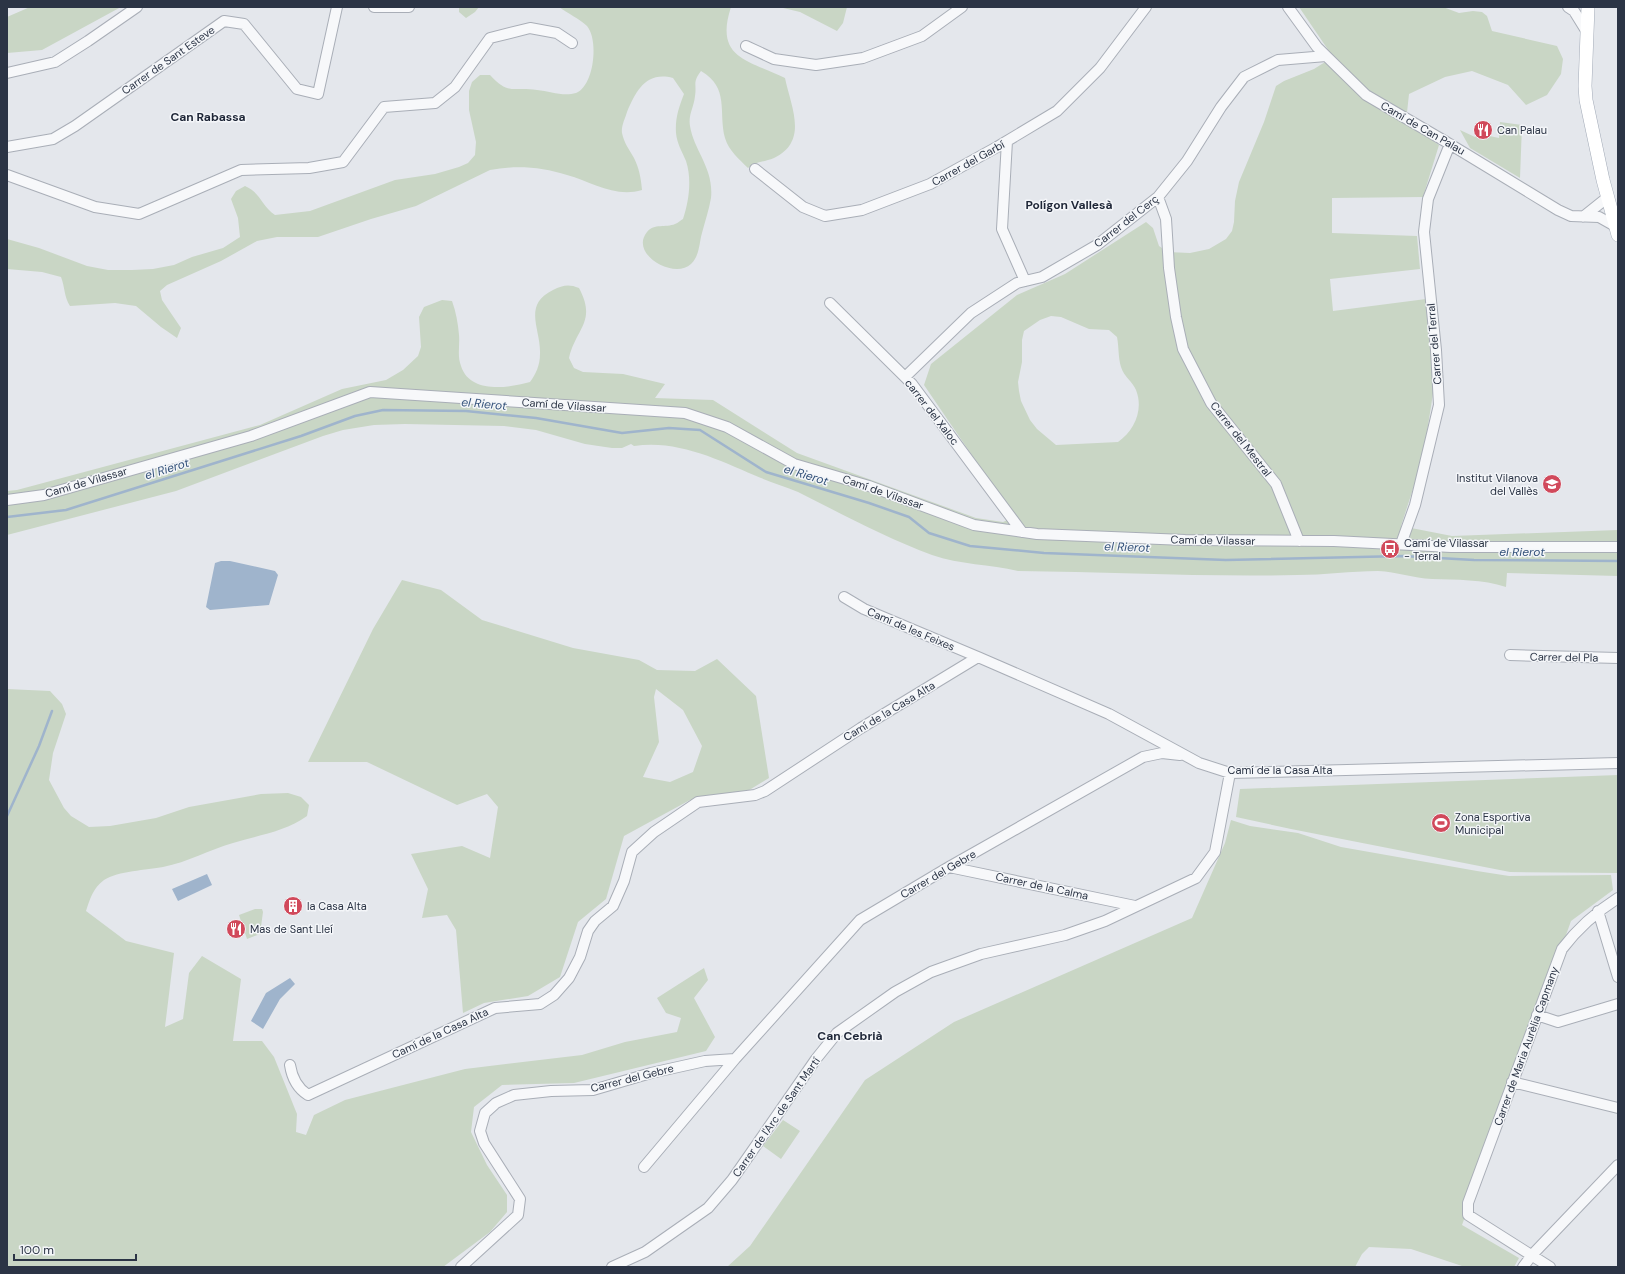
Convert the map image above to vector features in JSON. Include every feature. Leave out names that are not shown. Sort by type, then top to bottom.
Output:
[{"type":"main road","points":[[1588,7],[1585,86],[1586,100],[1617,231]]},
{"type":"street","points":[[7,73],[55,62],[137,7]]},
{"type":"street","name":"Carrer de Sant Esteve","points":[[7,147],[53,139],[75,126],[224,21],[244,24],[297,90],[318,94],[337,7]]},
{"type":"street","points":[[374,7],[409,7]]},
{"type":"street","points":[[746,46],[774,59],[816,65],[863,58],[922,36],[962,7]]},
{"type":"street","name":"Carrer del Garbí","points":[[755,169],[803,207],[824,216],[862,210],[930,184],[1007,141],[1056,110],[1100,68],[1146,7]]},
{"type":"street","name":"Camí de Can Palau","points":[[1288,7],[1316,47],[1366,95],[1558,210],[1571,216],[1599,217],[1617,231]]},
{"type":"street","points":[[1571,9],[1580,12],[1588,7]]},
{"type":"street","points":[[1571,9],[1587,32]]},
{"type":"street","points":[[7,175],[95,206],[139,214],[241,170],[309,168],[343,162],[384,107],[435,103],[455,87],[490,38],[530,28],[557,32],[572,43]]},
{"type":"street","name":"Carrer del Cerç","points":[[905,377],[971,314],[1017,283],[1042,277],[1097,246],[1158,197],[1187,161],[1221,107],[1244,77],[1278,60],[1326,56]]},
{"type":"street","points":[[1007,141],[1002,229],[1025,281]]},
{"type":"street","name":"Carrer del Terral","points":[[1401,544],[1415,505],[1439,405],[1436,350],[1424,232],[1428,199],[1450,144]]},
{"type":"street","name":"Carrer del Mestral","points":[[1158,197],[1166,219],[1171,282],[1183,349],[1211,403],[1276,484],[1299,541]]},
{"type":"street","points":[[1583,217],[1608,197]]},
{"type":"street","name":"carrer del Xaloc","points":[[830,303],[912,384],[1022,532]]},
{"type":"street","name":"Camí de Vilassar","points":[[7,500],[44,495],[251,436],[370,392],[686,414],[727,427],[794,464],[869,486],[974,525],[1022,532],[1185,540],[1299,541],[1450,547],[1618,547]]},
{"type":"street","name":"Camí de les Feixes","points":[[844,598],[864,609],[978,657]]},
{"type":"street","name":"Carrer del Pla","points":[[1510,655],[1618,658]]},
{"type":"street","name":"Camí de la Casa Alta","points":[[290,1066],[291,1074],[298,1087],[308,1095],[495,1008],[540,1004],[547,1001],[569,978],[580,957],[588,931],[595,921],[613,906],[624,881],[632,852],[654,832],[698,802],[755,795],[765,791],[854,732],[978,657],[1109,714],[1199,764],[1230,773],[1618,763]]},
{"type":"street","name":"Carrer del Gebre","points":[[644,1167],[735,1059],[860,920],[949,866],[1142,757],[1162,753],[1184,755]]},
{"type":"street","name":"Carrer de l'Arc de Sant Martí","points":[[612,1267],[646,1252],[708,1208],[732,1180],[816,1059],[837,1034],[895,992],[931,972],[981,954],[1065,935],[1105,921],[1196,878],[1205,868],[1215,852],[1230,773]]},
{"type":"street","name":"Carrer de la Calma","points":[[949,866],[1135,906]]},
{"type":"street","name":"Carrer de Maria Aurèlia Capmany","points":[[1532,1255],[1468,1215],[1468,1203],[1562,949],[1574,932],[1598,911],[1618,898]]},
{"type":"street","points":[[1598,911],[1618,977]]},
{"type":"street","points":[[1537,1016],[1558,1022],[1618,1004]]},
{"type":"street","name":"Carrer del Gebre","points":[[462,1267],[518,1215],[520,1199],[484,1143],[480,1131],[485,1113],[496,1103],[514,1095],[551,1091],[593,1090],[667,1069],[705,1061],[735,1059]]},
{"type":"street","points":[[1512,1082],[1618,1108]]},
{"type":"street","points":[[1523,1267],[1532,1255],[1618,1165]]},
{"type":"street","points":[[1532,1255],[1550,1267]]},
{"type":"green space","points":[[30,7],[121,7],[42,50],[7,53],[7,17]]},
{"type":"green space","points":[[459,7],[479,7],[475,12],[466,18],[459,12]]},
{"type":"green space","points":[[559,7],[731,7],[727,24],[727,38],[731,48],[738,55],[748,61],[785,78],[795,122],[791,142],[785,151],[774,158],[755,164],[748,168],[729,147],[725,138],[721,101],[716,85],[701,71],[698,75],[690,118],[690,126],[695,144],[710,178],[711,198],[698,253],[691,264],[683,268],[674,269],[665,267],[649,256],[644,249],[643,240],[650,229],[676,224],[683,219],[687,205],[689,183],[688,168],[676,133],[677,117],[684,94],[673,78],[656,77],[643,84],[638,90],[627,112],[622,128],[624,140],[638,169],[642,190],[632,192],[613,191],[548,170],[519,167],[500,168],[490,170],[416,206],[318,237],[277,237],[257,241],[221,261],[167,285],[160,291],[162,300],[181,328],[177,338],[136,306],[115,303],[70,306],[61,277],[42,272],[7,269],[7,239],[39,248],[87,266],[108,270],[153,269],[174,265],[192,257],[223,248],[240,237],[238,218],[231,199],[236,191],[245,186],[254,192],[275,215],[310,211],[395,180],[435,174],[468,163],[475,155],[476,142],[469,110],[469,91],[472,82],[480,75],[490,75],[496,82],[507,88],[529,89],[561,94],[576,93],[582,89],[587,82],[591,72],[594,52],[591,33],[584,23]]},
{"type":"green space","points":[[779,7],[847,7],[843,23],[837,31],[800,12]]},
{"type":"green space","points":[[1299,7],[1443,7],[1459,13],[1473,11],[1482,12],[1487,16],[1492,31],[1557,46],[1563,59],[1561,74],[1547,95],[1526,105],[1508,85],[1472,71],[1445,77],[1409,94],[1406,122],[1439,145],[1423,197],[1332,198],[1332,233],[1417,236],[1420,269],[1330,279],[1333,311],[1426,299],[1434,387],[1423,458],[1401,526],[1452,536],[1618,530],[1618,576],[1507,573],[1506,587],[1479,581],[1425,578],[1378,571],[1307,575],[1192,575],[1018,571],[953,561],[932,555],[881,533],[798,492],[699,453],[667,446],[650,445],[634,446],[631,444],[622,448],[612,448],[585,444],[536,430],[504,426],[405,424],[374,425],[343,430],[323,436],[176,491],[7,535],[7,491],[17,490],[260,425],[342,389],[386,380],[403,370],[418,356],[421,347],[419,317],[424,307],[442,300],[452,301],[459,331],[459,354],[461,366],[466,375],[472,381],[491,387],[511,386],[530,382],[537,369],[540,358],[540,345],[535,318],[538,303],[544,296],[563,286],[579,288],[586,309],[586,317],[569,358],[574,368],[583,372],[623,374],[665,384],[655,398],[713,400],[797,453],[976,518],[1003,522],[1014,517],[924,385],[931,364],[1017,295],[1065,274],[1146,222],[1153,228],[1159,246],[1168,252],[1190,253],[1209,249],[1226,239],[1232,231],[1235,201],[1239,182],[1264,122],[1276,86],[1284,81],[1314,69],[1333,57]],"holes":[[[1051,316],[1061,317],[1089,329],[1109,330],[1117,337],[1121,367],[1124,374],[1136,390],[1139,405],[1133,426],[1118,442],[1056,445],[1037,429],[1030,420],[1021,401],[1018,382],[1022,362],[1022,340],[1024,331],[1040,320]]]},
{"type":"green space","points":[[1500,122],[1522,125],[1520,178],[1470,148],[1460,130],[1475,137],[1480,134],[1499,138]]},
{"type":"green space","points":[[402,580],[441,590],[482,620],[573,648],[639,660],[657,670],[695,671],[717,659],[756,696],[769,778],[746,792],[690,800],[624,836],[606,899],[578,922],[560,977],[528,996],[484,1003],[463,1013],[456,930],[447,915],[422,918],[428,889],[411,854],[462,846],[490,858],[498,807],[487,794],[457,805],[367,762],[308,762],[373,629]],"holes":[[[656,689],[683,710],[702,746],[693,772],[670,782],[643,777],[659,742],[654,697]]]},
{"type":"green space","points":[[7,689],[50,691],[62,704],[66,714],[53,753],[49,780],[64,808],[71,816],[89,827],[110,826],[156,818],[189,807],[261,794],[288,793],[301,797],[309,805],[307,816],[290,826],[242,840],[172,865],[110,877],[100,883],[95,890],[86,911],[126,941],[174,953],[165,1027],[183,1019],[189,973],[202,956],[241,979],[233,1041],[262,1041],[274,1057],[297,1114],[296,1132],[306,1135],[314,1115],[345,1100],[465,1069],[582,1055],[625,1042],[677,1032],[681,1018],[666,1013],[657,998],[704,968],[708,980],[694,998],[715,1037],[706,1051],[574,1083],[502,1085],[474,1107],[471,1132],[487,1165],[507,1195],[507,1212],[490,1232],[443,1267],[7,1267]]},
{"type":"green space","name":"Zona Esportiva Municipal","points":[[1618,775],[1618,873],[1510,872],[1236,817],[1240,789]]},
{"type":"green space","points":[[1231,820],[1250,826],[1298,833],[1341,847],[1509,876],[1611,875],[1613,890],[1571,921],[1462,1225],[1519,1258],[1514,1267],[1465,1267],[1411,1249],[1369,1247],[1362,1254],[1355,1267],[727,1267],[750,1246],[865,1080],[954,1022],[1192,918],[1225,843]]},
{"type":"green space","points":[[255,909],[262,909],[263,912],[260,934],[247,939],[239,915]]},
{"type":"green space","points":[[783,1120],[800,1131],[781,1159],[763,1146]]},
{"type":"water","points":[[230,561],[275,571],[278,575],[269,605],[210,610],[206,607],[215,563]]},
{"type":"water","points":[[207,874],[212,885],[178,901],[172,889]]},
{"type":"water","points":[[290,978],[295,984],[280,999],[263,1029],[251,1021],[266,993]]},
{"type":"waterway","name":"el Rierot","points":[[7,517],[66,510],[301,436],[355,416],[383,410],[466,411],[536,418],[622,433],[669,428],[700,430],[766,472],[869,503],[909,517],[929,533],[970,546],[1044,553],[1226,560],[1403,556],[1474,560],[1618,561]]},
{"type":"waterway","points":[[7,816],[39,746],[52,711]]},
{"type":"place","name":"Can Palau","points":[[1483,130]]},
{"type":"place","name":"Institut Vilanova del Vallès","points":[[1552,484]]},
{"type":"place","name":"Camí de Vilassar - Terral","points":[[1390,549]]},
{"type":"place","name":"Zona Esportiva Municipal","points":[[1441,823]]},
{"type":"place","name":"la Casa Alta","points":[[293,906]]},
{"type":"place","name":"Mas de Sant Lleí","points":[[236,929]]},
{"type":"district","name":"Can Rabassa","points":[[208,117]]},
{"type":"district","name":"Polígon Vallesà","points":[[1069,205]]},
{"type":"district","name":"Can Cebrià","points":[[850,1036]]}]
